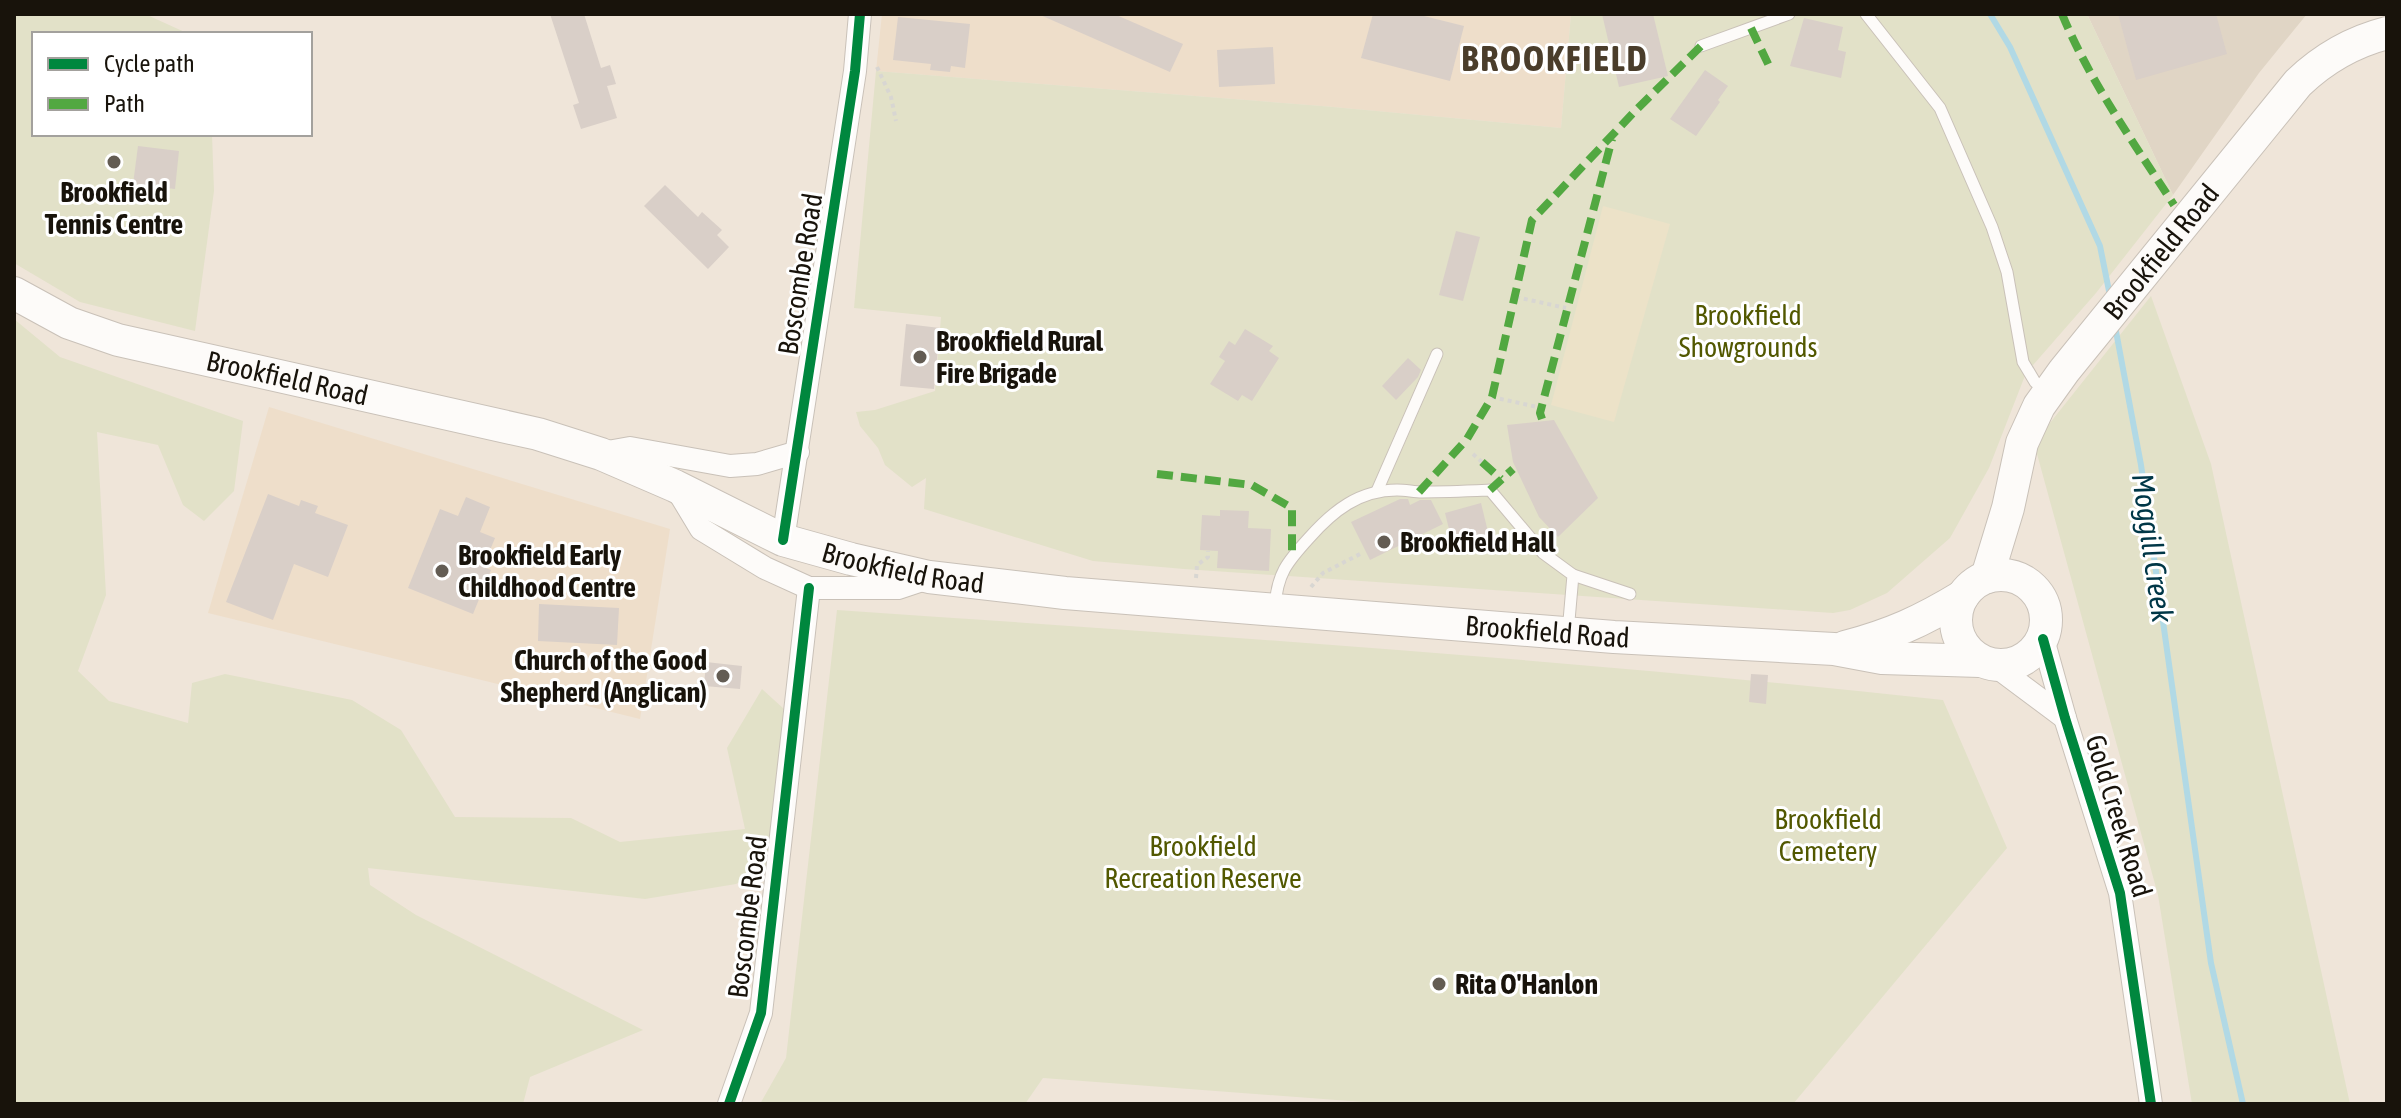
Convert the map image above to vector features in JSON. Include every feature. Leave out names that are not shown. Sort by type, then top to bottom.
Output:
[{"type":"main road","name":"Brookfield Road","points":[[1834,649],[1888,636],[1989,584],[2022,443],[2039,406],[2163,247],[2298,83],[2331,55],[2373,28]]},
{"type":"main road","name":"Brookfield Road","points":[[14,293],[69,323],[118,340],[538,434],[601,454],[675,486],[783,540],[929,577],[1065,593],[1568,633],[1834,649],[1882,658],[1987,663]]},
{"type":"main road","points":[[1989,584],[2030,585],[2046,609],[2047,624],[2043,639],[2035,651],[2009,665],[1987,663],[1968,652],[1960,640],[1956,625],[1957,610],[1989,584]]},
{"type":"street","name":"Boscombe Road","points":[[783,540],[855,71],[860,14]]},
{"type":"street","points":[[601,454],[630,448],[730,466],[757,464],[798,452]]},
{"type":"street","points":[[675,486],[701,529],[765,568],[809,588],[898,588],[929,577]]},
{"type":"street","name":"Boscombe Road","points":[[729,1104],[761,1013],[809,588]]},
{"type":"street","name":"Gold Creek Road","points":[[2043,639],[2120,893],[2151,1104]]},
{"type":"street","name":"Gold Creek Road","points":[[1987,663],[2065,718]]},
{"type":"lane","points":[[1701,46],[1789,14]]},
{"type":"lane","points":[[1866,14],[1940,108],[2007,272],[2023,362],[2035,382],[2057,382]]},
{"type":"lane","points":[[1377,491],[1437,354]]},
{"type":"lane","points":[[1275,608],[1277,586],[1292,556],[1332,513],[1361,496],[1377,491],[1490,490],[1543,553],[1573,575],[1630,594]]},
{"type":"lane","points":[[1568,633],[1573,575]]},
{"type":"path","points":[[873,57],[891,97],[896,121]]},
{"type":"path","points":[[1516,297],[1566,308]]},
{"type":"path","points":[[1492,397],[1542,408]]},
{"type":"path","points":[[1473,454],[1482,462]]},
{"type":"path","points":[[1196,578],[1197,565],[1208,557],[1208,551]]},
{"type":"path","points":[[1309,588],[1323,573],[1362,553]]},
{"type":"shaded area","points":[[882,14],[1571,14],[1561,128],[876,71]]},
{"type":"shaded area","points":[[2087,14],[2307,14],[2259,73],[2173,195]]},
{"type":"shaded area","name":"Brookfield Early Childhood Centre","points":[[269,407],[670,529],[640,719],[208,613]]},
{"type":"green space","name":"Brookfield Tennis Centre","points":[[14,14],[145,14],[185,32],[32,32],[32,136],[212,136],[214,191],[195,331],[80,302],[14,263]]},
{"type":"green space","name":"Brookfield Showgrounds","points":[[1571,14],[2087,14],[2173,195],[2096,293],[2026,373],[1989,468],[1950,538],[1887,593],[1850,610],[1833,613],[1093,561],[924,509],[926,478],[912,487],[885,465],[878,448],[860,426],[856,412],[875,410],[935,391],[941,317],[854,308],[876,71],[1561,128]]},
{"type":"green space","points":[[2151,296],[2211,464],[2350,1104],[2192,1104],[2158,895],[2034,443]]},
{"type":"green space","points":[[14,319],[60,357],[243,421],[234,491],[204,521],[183,505],[158,445],[97,432],[106,595],[78,671],[109,701],[188,723],[192,683],[225,674],[352,700],[401,730],[455,817],[571,818],[620,842],[745,829],[727,748],[762,689],[784,709],[784,836],[767,867],[736,884],[645,899],[368,868],[370,885],[416,915],[643,1030],[530,1077],[523,1104],[14,1104]]},
{"type":"green space","name":"Brookfield Recreation Reserve","points":[[837,610],[1529,661],[1943,700],[2007,848],[1793,1104],[1390,1104],[1043,1078],[1025,1104],[760,1104],[786,1058]]},
{"type":"sand","points":[[1603,206],[1670,224],[1614,422],[1551,405]]},
{"type":"building","points":[[550,14],[584,14],[601,68],[610,65],[616,84],[607,86],[617,118],[581,129],[573,105],[579,103]]},
{"type":"building","points":[[1038,14],[1114,14],[1183,44],[1170,72]]},
{"type":"building","points":[[1373,14],[1416,14],[1464,26],[1450,81],[1361,58]]},
{"type":"building","points":[[1602,14],[1653,14],[1668,76],[1619,87]]},
{"type":"building","points":[[2118,14],[2216,14],[2227,54],[2136,80]]},
{"type":"building","points":[[898,17],[970,24],[965,68],[951,66],[950,72],[930,70],[931,64],[893,60]]},
{"type":"building","points":[[1804,18],[1843,27],[1838,50],[1846,52],[1841,78],[1790,66]]},
{"type":"building","points":[[1273,47],[1275,84],[1219,87],[1217,50]]},
{"type":"building","points":[[1705,70],[1728,86],[1696,136],[1670,119]]},
{"type":"building","points":[[138,146],[179,151],[175,189],[133,184]]},
{"type":"building","points":[[665,185],[698,217],[702,212],[722,230],[717,235],[729,247],[708,269],[644,206]]},
{"type":"building","points":[[1456,231],[1480,237],[1463,301],[1439,295]]},
{"type":"building","name":"Brookfield Rural Fire Brigade","points":[[906,324],[940,328],[934,389],[900,386]]},
{"type":"building","points":[[1245,329],[1273,346],[1269,351],[1279,358],[1252,401],[1242,395],[1238,401],[1210,384],[1225,361],[1219,357],[1229,341],[1235,345]]},
{"type":"building","points":[[1408,358],[1421,370],[1396,400],[1382,386]]},
{"type":"building","points":[[1554,420],[1598,498],[1558,537],[1539,517],[1513,462],[1507,425]]},
{"type":"building","points":[[268,494],[299,506],[301,500],[318,506],[315,513],[348,525],[328,577],[294,564],[273,620],[226,602]]},
{"type":"building","points":[[466,497],[490,507],[480,532],[495,538],[483,567],[491,570],[473,614],[408,588],[440,509],[458,516]]},
{"type":"building","name":"Brookfield Hall","points":[[1400,499],[1408,499],[1410,505],[1420,500],[1431,500],[1443,524],[1370,560],[1351,522]]},
{"type":"building","points":[[1481,503],[1489,536],[1453,545],[1445,513]]},
{"type":"building","points":[[1220,510],[1249,511],[1248,528],[1271,529],[1269,571],[1217,568],[1218,551],[1200,550],[1202,515],[1220,516]]},
{"type":"building","points":[[539,604],[619,608],[617,645],[538,641]]},
{"type":"building","name":"Church of the Good Shepherd (Anglican)","points":[[706,662],[742,666],[740,689],[704,686]]},
{"type":"building","points":[[1751,674],[1768,675],[1766,704],[1749,702]]},
{"type":"waterway","name":"Moggill Creek","points":[[1990,14],[2010,47],[2100,246],[2110,296]]},
{"type":"waterway","name":"Moggill Creek","points":[[2115,326],[2141,465],[2211,963],[2243,1104]]},
{"type":"marked path","points":[[2062,14],[2099,88],[2174,205]]},
{"type":"marked path","points":[[1751,28],[1771,70]]},
{"type":"marked path","points":[[1419,492],[1467,439],[1492,397],[1532,220],[1701,46]]},
{"type":"marked path","points":[[1542,419],[1540,413],[1612,139]]},
{"type":"marked path","points":[[1482,462],[1501,479]]},
{"type":"marked path","points":[[1490,490],[1513,469]]},
{"type":"marked path","points":[[1157,474],[1252,485],[1292,508],[1292,556]]},
{"type":"cycle path","points":[[783,540],[855,71],[860,14]]},
{"type":"cycle path","points":[[729,1104],[761,1013],[809,588]]},
{"type":"cycle path","points":[[2043,639],[2120,893],[2151,1104]]},
{"type":"place","name":"Brookfield Tennis Centre","points":[[114,162]]},
{"type":"place","name":"Brookfield Rural Fire Brigade","points":[[920,357]]},
{"type":"place","name":"Brookfield Hall","points":[[1384,542]]},
{"type":"place","name":"Brookfield Early Childhood Centre","points":[[442,571]]},
{"type":"place","name":"Church of the Good Shepherd (Anglican)","points":[[723,676]]},
{"type":"place","name":"Rita O'Hanlon","points":[[1439,984]]},
{"type":"district","name":"BROOKFIELD","points":[[1555,58]]},
{"type":"park label","name":"Brookfield Cemetery","points":[[1828,835]]}]
